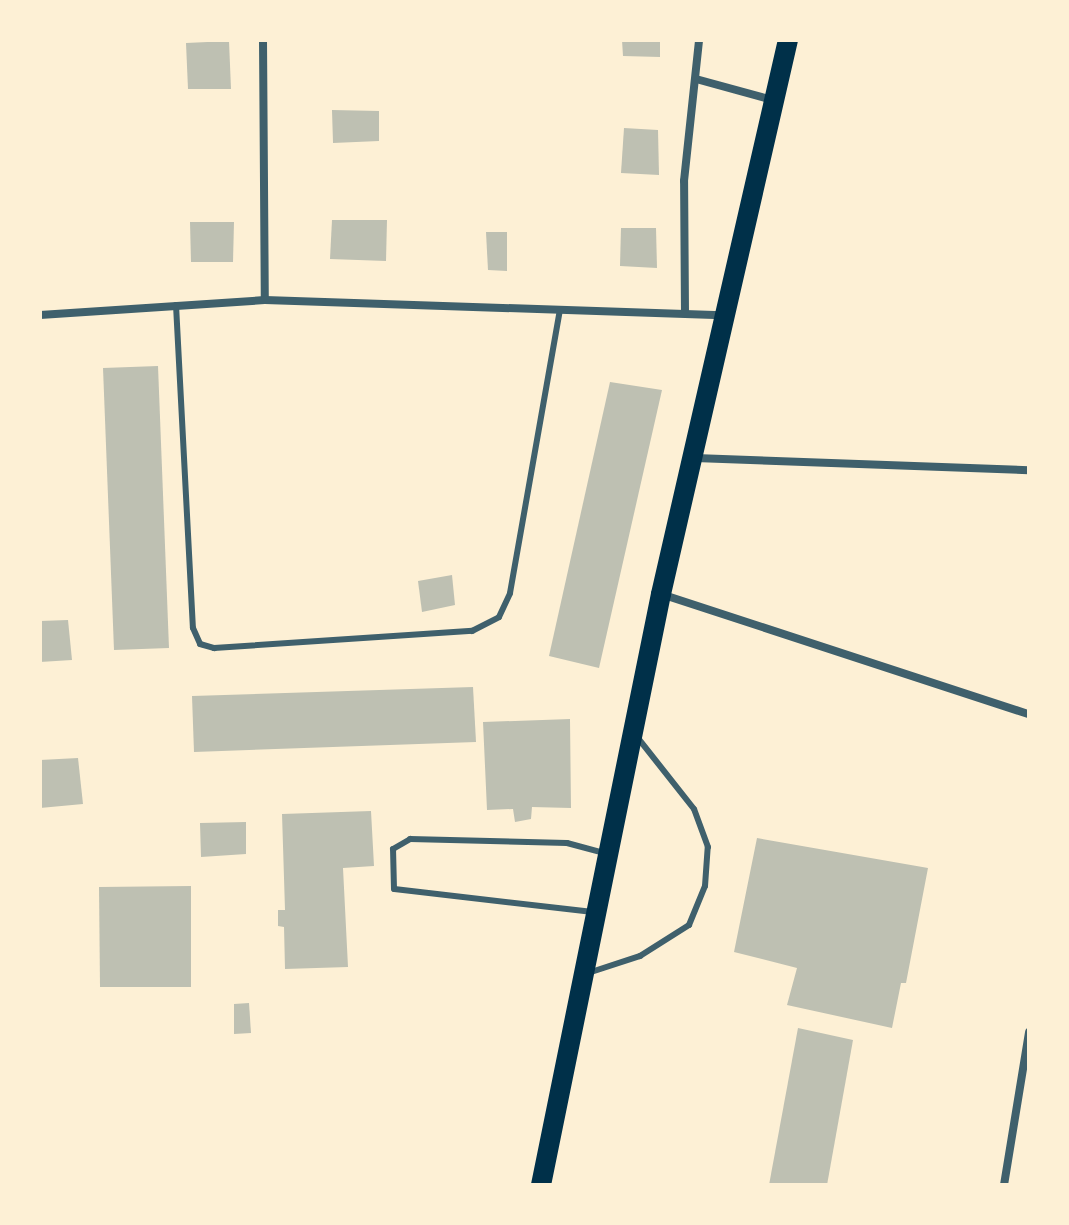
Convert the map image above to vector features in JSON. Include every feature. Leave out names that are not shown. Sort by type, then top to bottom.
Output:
[{"type":"main road","points":[[541,1185],[661,594],[788,40]]},
{"type":"street","points":[[263,40],[265,300]]},
{"type":"street","points":[[685,313],[684,181],[699,40]]},
{"type":"street","points":[[696,79],[774,101]]},
{"type":"street","points":[[40,315],[265,300],[726,315]]},
{"type":"street","points":[[694,458],[1029,470]]},
{"type":"street","points":[[661,594],[1029,714]]},
{"type":"street","points":[[1004,1185],[1029,1032]]},
{"type":"lane","points":[[176,305],[193,628],[200,644],[214,648],[472,631],[499,617],[510,593],[560,309]]},
{"type":"lane","points":[[584,974],[640,956],[689,925],[705,886],[708,847],[694,809],[633,732]]},
{"type":"lane","points":[[597,912],[394,889],[393,849],[410,839],[567,843],[608,854]]},
{"type":"building","points":[[622,40],[660,40],[660,57],[623,56]]},
{"type":"building","points":[[229,41],[231,89],[188,89],[186,43]]},
{"type":"building","points":[[332,110],[379,111],[379,141],[333,143]]},
{"type":"building","points":[[624,128],[658,130],[659,175],[621,173]]},
{"type":"building","points":[[332,220],[387,220],[386,261],[330,259]]},
{"type":"building","points":[[190,222],[234,222],[233,262],[191,262]]},
{"type":"building","points":[[621,228],[656,228],[657,268],[620,266]]},
{"type":"building","points":[[486,232],[507,232],[507,271],[488,270]]},
{"type":"building","points":[[158,366],[169,648],[114,650],[103,368]]},
{"type":"building","points":[[610,382],[662,390],[599,668],[549,656]]},
{"type":"building","points":[[452,575],[455,605],[422,612],[418,581]]},
{"type":"building","points":[[68,620],[72,660],[40,662],[40,621]]},
{"type":"building","points":[[473,687],[476,742],[194,752],[192,696]]},
{"type":"building","points":[[570,719],[571,808],[532,807],[531,819],[515,822],[513,809],[487,810],[483,722]]},
{"type":"building","points":[[78,758],[83,804],[40,808],[40,760]]},
{"type":"building","points":[[371,811],[374,866],[343,868],[348,967],[285,969],[284,927],[278,926],[278,910],[285,910],[282,814]]},
{"type":"building","points":[[246,822],[246,854],[201,857],[200,823]]},
{"type":"building","points":[[757,838],[928,868],[906,983],[901,983],[892,1028],[787,1005],[797,968],[734,952]]},
{"type":"building","points":[[191,886],[191,987],[100,987],[99,887]]},
{"type":"building","points":[[249,1003],[251,1033],[234,1034],[234,1004]]},
{"type":"building","points":[[798,1028],[853,1040],[827,1185],[769,1185]]}]
